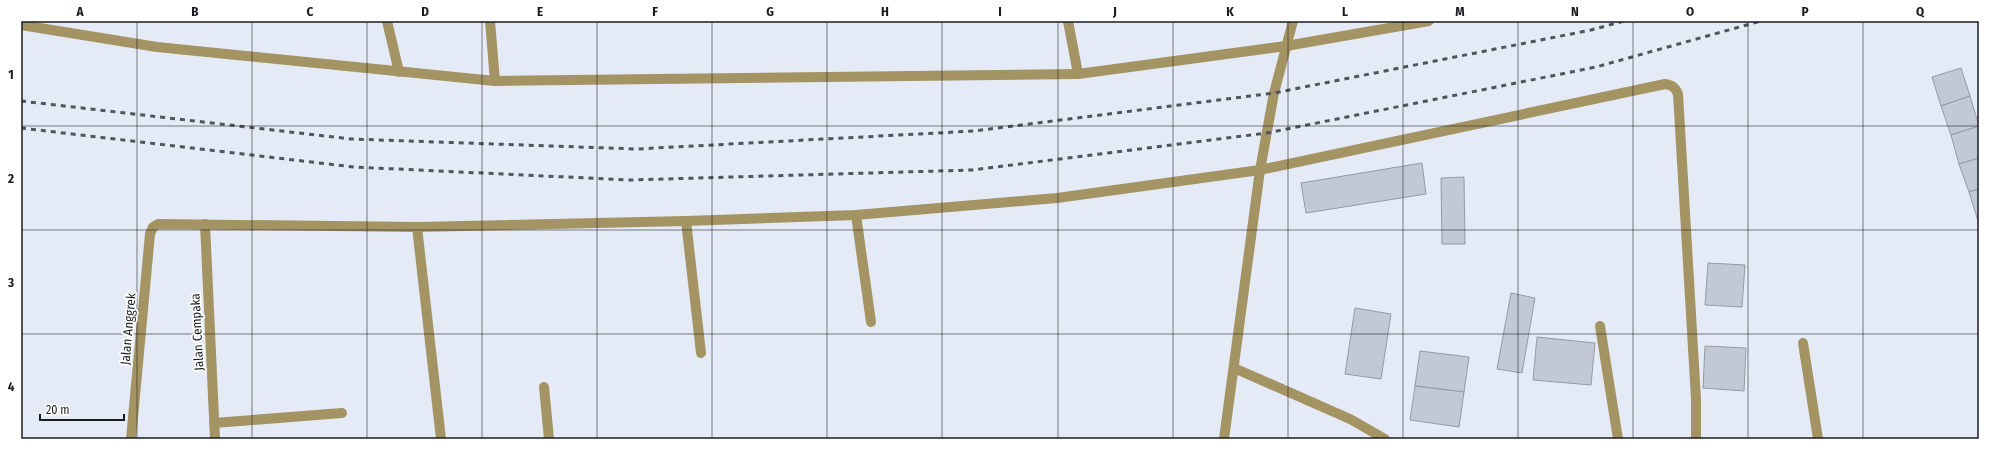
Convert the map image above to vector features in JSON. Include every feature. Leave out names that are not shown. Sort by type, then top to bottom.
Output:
[{"type":"street","points":[[387,21],[399,72]]},
{"type":"street","points":[[490,21],[495,81]]},
{"type":"street","points":[[1068,21],[1078,74]]},
{"type":"street","points":[[1224,439],[1260,170],[1274,93],[1294,21]]},
{"type":"street","points":[[21,25],[157,47],[495,81],[1078,74],[1286,46],[1429,21]]},
{"type":"street","points":[[205,224],[417,227],[686,221],[856,215],[1057,198],[1260,170],[1657,86],[1671,85],[1676,88],[1678,94],[1696,399],[1696,439]]},
{"type":"street","points":[[856,215],[872,322]]},
{"type":"street","points":[[686,221],[701,353]]},
{"type":"street","name":"Jalan Anggrek","points":[[131,439],[150,234],[153,227],[158,224],[205,224]]},
{"type":"street","name":"Jalan Cempaka","points":[[205,224],[215,439]]},
{"type":"street","points":[[417,227],[441,439]]},
{"type":"street","points":[[1600,326],[1618,439]]},
{"type":"street","points":[[1803,343],[1818,439]]},
{"type":"street","points":[[1234,368],[1350,420],[1385,439]]},
{"type":"street","points":[[544,387],[549,439]]},
{"type":"street","points":[[214,423],[342,413]]},
{"type":"building","points":[[1961,68],[1970,96],[1941,106],[1932,77]]},
{"type":"building","points":[[1970,96],[1979,126],[1951,135],[1941,106]]},
{"type":"building","points":[[1979,126],[1979,158],[1959,164],[1951,135]]},
{"type":"building","points":[[1979,158],[1979,189],[1969,192],[1959,164]]},
{"type":"building","points":[[1422,163],[1426,194],[1306,213],[1301,183]]},
{"type":"building","points":[[1464,177],[1465,244],[1442,244],[1441,178]]},
{"type":"building","points":[[1979,189],[1979,221],[1978,221],[1969,192]]},
{"type":"building","points":[[1708,263],[1745,265],[1742,307],[1705,305]]},
{"type":"building","points":[[1511,293],[1535,298],[1522,373],[1497,369]]},
{"type":"building","points":[[1355,308],[1391,314],[1381,379],[1345,374]]},
{"type":"building","points":[[1537,337],[1595,343],[1591,385],[1533,380]]},
{"type":"building","points":[[1705,346],[1746,348],[1744,391],[1703,388]]},
{"type":"building","points":[[1420,351],[1469,357],[1464,392],[1415,386]]},
{"type":"building","points":[[1415,386],[1464,392],[1459,427],[1410,420]]},
{"type":"railway","points":[[21,101],[351,139],[637,149],[974,131],[1274,93],[1591,30],[1624,21]]},
{"type":"railway","points":[[21,128],[354,167],[630,180],[972,170],[1267,133],[1596,67],[1761,21]]}]
